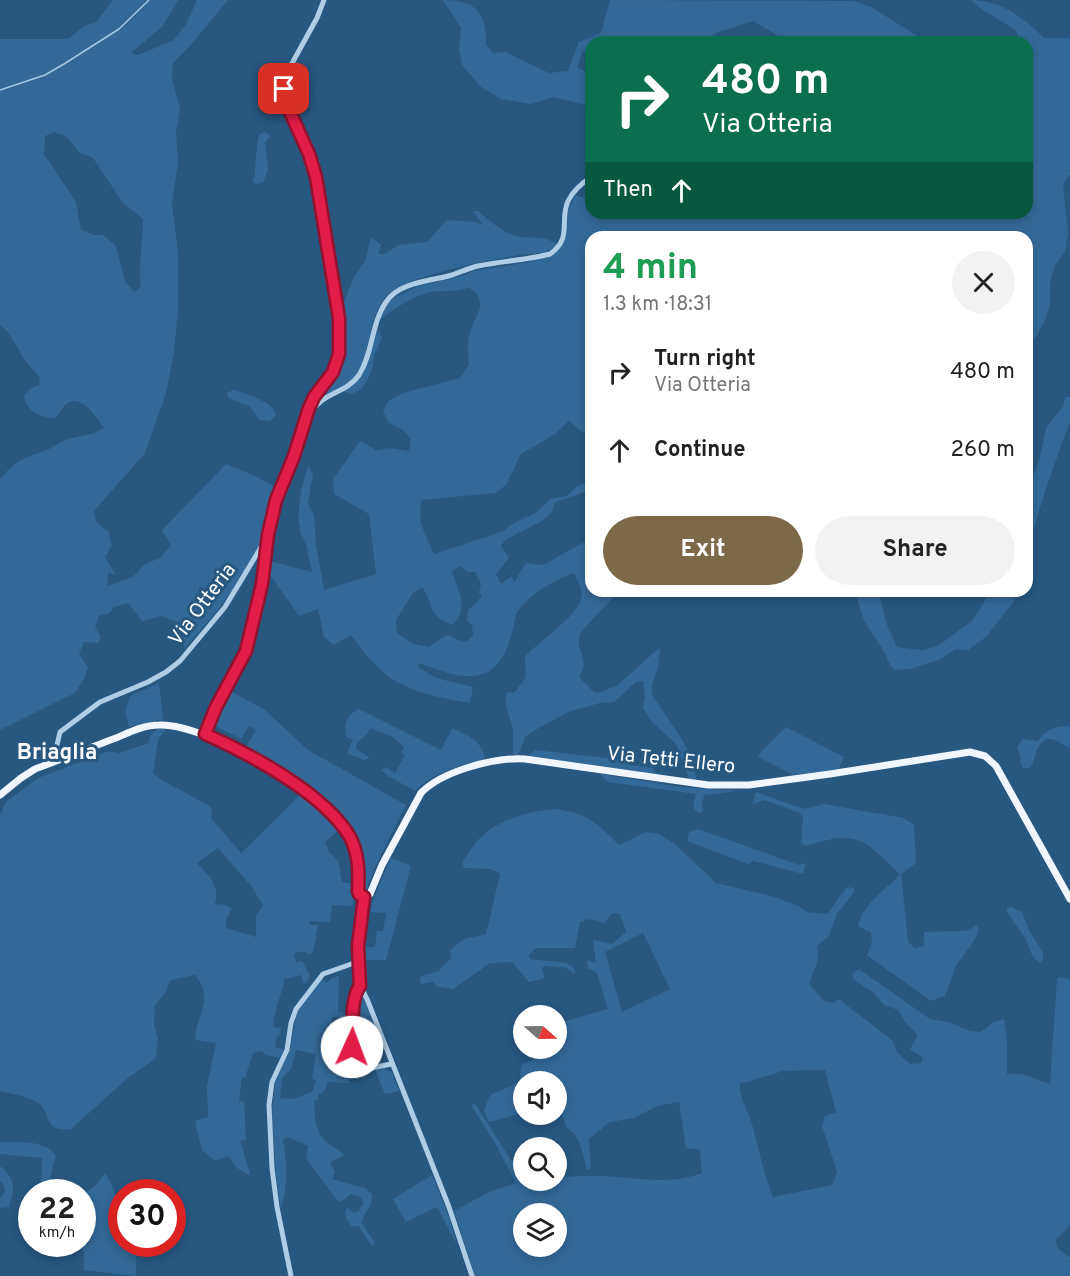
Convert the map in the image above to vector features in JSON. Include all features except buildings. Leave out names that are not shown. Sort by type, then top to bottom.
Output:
[{"type":"main road","points":[[0,795],[21,778],[72,754],[150,726],[177,726],[205,734],[239,751],[306,791],[325,807],[351,839],[357,858],[358,891],[364,897]]},
{"type":"main road","name":"Via Tetti Ellero","points":[[364,897],[370,894],[382,865],[421,793],[430,784],[443,777],[480,765],[525,759],[708,785],[731,786],[830,774],[970,752],[985,756],[996,766],[1070,898]]},
{"type":"street","points":[[268,535],[276,500],[294,456],[305,420],[314,397],[336,364],[340,341],[339,318],[316,177],[309,154],[286,103],[284,89],[290,67],[317,18],[324,0]]},
{"type":"street","points":[[305,420],[318,402],[344,389],[359,375],[377,319],[387,300],[393,294],[415,283],[475,267],[550,254],[563,240],[568,201],[585,181]]},
{"type":"street","name":"Via Otteria","points":[[53,762],[60,732],[100,702],[159,676],[180,661],[225,607],[268,535]]},
{"type":"street","name":"Via Otteria","points":[[205,734],[216,707],[246,651],[262,584],[268,535]]},
{"type":"street","points":[[364,897],[357,962],[360,986],[449,1208],[472,1276]]},
{"type":"street","points":[[291,1276],[277,1207],[272,1168],[269,1105],[272,1082],[287,1050],[291,1023],[296,1009],[323,974],[357,962]]},
{"type":"street","points":[[360,986],[354,999],[352,1072],[392,1064]]},
{"type":"shaded area","points":[[113,0],[178,0],[163,26],[131,53],[138,55],[174,40],[186,24],[197,0],[228,0],[173,63],[172,79],[180,108],[176,132],[178,163],[172,205],[178,253],[178,310],[174,353],[166,393],[145,453],[94,511],[96,522],[109,532],[112,546],[105,557],[116,575],[108,573],[107,586],[133,577],[144,565],[161,557],[171,545],[162,530],[226,464],[277,488],[267,528],[249,565],[219,608],[185,648],[175,630],[175,621],[161,616],[142,621],[128,603],[114,607],[110,613],[99,616],[95,627],[100,636],[99,643],[84,642],[79,654],[88,667],[75,693],[0,730],[0,479],[21,460],[65,440],[91,434],[104,428],[88,407],[75,401],[63,407],[57,417],[41,416],[31,410],[24,395],[31,388],[39,385],[40,378],[24,359],[8,332],[0,325],[0,39],[68,39],[84,26],[96,22]],"holes":[[[54,132],[67,137],[79,152],[93,158],[123,203],[143,219],[141,287],[134,292],[125,281],[116,246],[103,235],[94,235],[81,230],[76,202],[44,154],[45,136]]]},
{"type":"shaded area","points":[[443,0],[463,2],[477,10],[484,24],[486,44],[493,53],[505,52],[549,73],[568,71],[579,42],[585,40],[585,51],[583,51],[577,67],[585,71],[585,105],[554,97],[531,104],[501,99],[481,87],[462,65],[459,49],[461,28]]},
{"type":"shaded area","points":[[610,0],[854,1],[871,7],[917,36],[778,36],[753,21],[712,36],[594,36],[601,33]]},
{"type":"shaded area","points":[[971,0],[1002,7],[1029,24],[1044,38],[1070,38],[1070,174],[1063,184],[1068,232],[1065,252],[1055,265],[1050,282],[1050,305],[1045,320],[1033,340],[1033,231],[585,231],[585,431],[583,433],[569,421],[554,435],[521,454],[506,485],[495,493],[422,500],[421,521],[434,554],[501,532],[535,513],[551,499],[567,496],[576,487],[585,483],[585,492],[555,502],[552,512],[542,521],[505,540],[501,546],[509,558],[496,574],[501,584],[512,576],[514,582],[526,563],[541,565],[547,563],[585,541],[585,597],[614,597],[579,637],[584,666],[579,677],[594,692],[598,693],[618,685],[660,647],[652,695],[689,752],[697,780],[689,779],[676,744],[652,722],[643,708],[645,697],[643,681],[636,682],[614,702],[600,703],[568,712],[537,729],[526,736],[518,755],[513,755],[513,729],[506,707],[506,693],[515,692],[526,677],[525,657],[567,620],[580,603],[582,593],[574,573],[541,590],[520,609],[516,615],[506,650],[492,670],[476,676],[461,676],[419,663],[418,667],[436,678],[473,687],[470,703],[423,693],[401,684],[378,667],[351,635],[333,645],[324,637],[318,609],[299,616],[267,571],[269,561],[312,572],[298,518],[301,491],[308,466],[313,474],[308,503],[314,515],[316,544],[324,590],[376,574],[369,514],[334,494],[333,479],[360,441],[376,450],[390,448],[409,451],[411,439],[402,429],[389,423],[383,411],[388,401],[403,393],[460,378],[469,365],[469,336],[480,304],[479,299],[469,287],[424,294],[404,303],[379,320],[390,300],[418,286],[474,271],[530,262],[556,253],[566,237],[568,211],[575,195],[585,198],[585,219],[1033,219],[1033,36],[1018,36],[1016,30]],"holes":[[[461,566],[467,572],[475,572],[481,584],[479,592],[482,596],[468,611],[467,620],[472,625],[473,635],[466,642],[449,635],[429,647],[413,644],[397,633],[396,620],[413,593],[422,587],[434,614],[453,625],[462,606],[452,572]]]},
{"type":"shaded area","points":[[297,61],[299,67],[291,82],[290,102],[313,144],[321,169],[330,215],[327,221],[313,157],[289,100],[288,89]]},
{"type":"shaded area","points":[[264,132],[271,136],[265,142],[268,170],[263,182],[257,184],[253,182],[257,146],[259,135]]},
{"type":"shaded area","points":[[473,211],[478,211],[508,233],[542,238],[557,245],[542,253],[513,256],[449,270],[416,280],[390,293],[378,310],[365,356],[355,376],[342,387],[316,400],[337,369],[341,355],[344,302],[354,277],[365,261],[371,237],[381,245],[378,253],[382,255],[399,245],[427,242],[447,220],[475,222],[483,225]]},
{"type":"shaded area","points":[[377,326],[382,338],[368,379],[360,390],[352,394],[344,392],[358,379],[367,363]]},
{"type":"shaded area","points":[[233,390],[264,402],[276,415],[270,421],[260,420],[250,407],[229,398],[227,393]]},
{"type":"shaded area","points":[[1066,397],[1070,397],[1070,421],[1033,531],[1033,475],[1039,461],[1046,428],[1063,406]]},
{"type":"shaded area","points":[[857,597],[880,597],[888,628],[897,647],[922,650],[938,646],[972,621],[987,597],[1016,597],[986,637],[968,650],[956,649],[939,660],[910,669],[894,670],[864,621]]},
{"type":"shaded area","points":[[159,683],[163,719],[129,727],[125,711],[130,696]]},
{"type":"shaded area","points":[[229,690],[265,710],[308,750],[406,805],[374,869],[366,891],[361,890],[361,887],[364,887],[365,863],[358,841],[344,821],[307,787],[245,748],[256,730],[249,726],[241,739],[212,724]]},
{"type":"shaded area","points":[[359,709],[441,750],[452,728],[469,736],[477,743],[485,759],[438,774],[415,791],[381,770],[387,767],[395,773],[405,755],[401,753],[404,747],[393,737],[370,728],[356,744],[356,749],[370,758],[364,760],[347,753],[353,740],[346,737],[346,724],[351,714]]},
{"type":"shaded area","points":[[1070,726],[1070,748],[1053,739],[1047,739],[1037,749],[1030,768],[1023,768],[1017,747],[1023,739],[1038,741],[1052,729]]},
{"type":"shaded area","points":[[786,727],[844,757],[838,770],[793,775],[757,756]]},
{"type":"shaded area","points":[[157,729],[166,729],[158,740],[153,773],[212,808],[211,818],[241,853],[302,793],[319,806],[340,829],[325,842],[330,854],[338,860],[342,882],[355,884],[353,906],[332,905],[330,922],[310,921],[310,925],[318,925],[313,953],[298,951],[294,954],[296,962],[302,961],[310,976],[305,984],[301,975],[285,979],[273,1020],[274,1027],[281,1028],[275,1047],[284,1050],[280,1058],[266,1055],[262,1051],[253,1053],[245,1078],[242,1077],[239,1101],[244,1102],[246,1139],[240,1141],[251,1176],[237,1168],[228,1156],[215,1161],[202,1150],[195,1121],[208,1117],[207,1086],[216,1043],[195,1040],[204,992],[195,975],[171,980],[165,993],[155,1005],[154,1024],[158,1039],[156,1058],[128,1078],[71,1129],[56,1128],[51,1125],[42,1106],[37,1102],[0,1091],[0,815],[6,802],[38,778],[109,751],[119,753],[149,743],[150,736]],"holes":[[[218,848],[252,887],[263,906],[256,915],[256,937],[226,928],[226,919],[232,909],[227,905],[215,904],[215,886],[197,863]]]},
{"type":"shaded area","points":[[535,750],[616,759],[624,757],[630,759],[629,765],[652,768],[658,775],[528,756]]},
{"type":"shaded area","points":[[600,774],[681,787],[738,791],[704,795],[703,810],[700,813],[694,807],[696,794],[608,782]]},
{"type":"shaded area","points":[[756,792],[804,809],[824,804],[904,818],[914,825],[916,863],[901,874],[908,941],[915,948],[924,946],[924,932],[966,931],[976,925],[979,929],[974,941],[956,966],[945,996],[931,1001],[867,955],[872,943],[871,933],[858,926],[861,918],[870,904],[900,874],[877,853],[859,841],[838,838],[807,846],[801,843],[803,817],[800,813],[765,800],[753,804]]},
{"type":"shaded area","points":[[556,809],[577,814],[598,825],[619,845],[646,832],[659,834],[675,844],[716,883],[775,897],[807,912],[827,914],[847,887],[854,888],[855,891],[837,914],[829,936],[817,946],[818,960],[809,984],[824,1001],[833,1003],[839,999],[893,1041],[897,1052],[910,1064],[921,1063],[923,1058],[910,1049],[918,1035],[905,1022],[898,1010],[884,1005],[873,992],[854,980],[852,974],[859,969],[930,1019],[981,1032],[992,1023],[1004,1019],[1007,1037],[1007,1074],[1022,1074],[1050,1084],[1057,978],[1070,980],[1070,1225],[1055,1241],[1059,1249],[1070,1258],[1070,1276],[475,1276],[454,1211],[489,1192],[513,1184],[513,1191],[567,1191],[567,1177],[664,1180],[702,1173],[700,1150],[686,1148],[679,1102],[657,1106],[634,1118],[610,1122],[589,1139],[591,1169],[587,1170],[580,1144],[566,1125],[567,1071],[521,1071],[521,1065],[536,1059],[567,1059],[567,1020],[608,1009],[597,973],[588,968],[587,960],[596,963],[593,940],[612,944],[626,932],[620,914],[612,913],[604,923],[589,919],[580,922],[575,948],[536,948],[529,955],[530,959],[566,963],[574,968],[575,974],[564,967],[544,966],[542,970],[545,978],[529,982],[512,962],[490,963],[453,989],[439,987],[432,982],[421,984],[420,977],[438,971],[451,958],[450,950],[464,939],[486,934],[500,874],[491,869],[464,868],[462,862],[482,836],[498,824],[527,814]],"holes":[[[643,933],[670,989],[622,1012],[605,952]],[[825,1070],[836,1112],[825,1116],[822,1126],[837,1172],[832,1185],[773,1197],[752,1124],[742,1100],[740,1084],[783,1071]]]},
{"type":"shaded area","points":[[698,829],[799,865],[806,863],[803,874],[753,861],[748,864],[687,841],[689,832]]},
{"type":"shaded area","points":[[391,858],[411,866],[386,960],[363,960],[364,947],[375,947],[377,931],[383,931],[386,913],[371,912],[372,902]]},
{"type":"shaded area","points":[[1011,907],[1022,912],[1030,932],[1043,952],[1040,963],[1032,955],[1025,938],[1008,913],[1006,909]]},
{"type":"shaded area","points":[[339,976],[338,1012],[348,1013],[348,1017],[332,1017],[332,1042],[338,1043],[339,1047],[350,1048],[349,1083],[328,1082],[323,1093],[318,1094],[318,1100],[314,1100],[316,1121],[318,1131],[324,1140],[344,1155],[330,1162],[335,1173],[332,1179],[365,1188],[372,1195],[371,1203],[361,1222],[375,1243],[372,1246],[359,1226],[351,1226],[346,1218],[345,1211],[348,1207],[353,1213],[358,1212],[363,1203],[361,1197],[351,1194],[341,1202],[336,1199],[306,1158],[308,1146],[288,1137],[283,1139],[286,1175],[281,1209],[272,1114],[275,1082],[290,1050],[298,1009],[321,978],[326,983]],"holes":[[[296,1050],[316,1054],[312,1079],[316,1080],[312,1092],[292,1099],[280,1098],[282,1078],[291,1069]]]},
{"type":"shaded area","points":[[363,996],[374,1024],[373,1066],[355,1069],[357,998]]},
{"type":"shaded area","points":[[383,1069],[392,1072],[399,1091],[385,1094],[375,1070]]},
{"type":"shaded area","points":[[513,1085],[513,1116],[489,1122],[484,1110],[490,1095]]},
{"type":"shaded area","points":[[475,1104],[513,1163],[513,1177],[471,1105]]},
{"type":"shaded area","points":[[0,1142],[31,1143],[46,1147],[56,1156],[50,1178],[52,1179],[42,1179],[42,1158],[0,1154]]},
{"type":"shaded area","points":[[0,1166],[9,1176],[13,1189],[9,1207],[0,1208],[0,1198],[5,1191],[0,1181]]},
{"type":"shaded area","points":[[105,1173],[108,1179],[108,1257],[136,1257],[136,1276],[84,1270],[84,1257],[96,1257],[96,1184]]},
{"type":"shaded area","points":[[432,1175],[449,1217],[457,1245],[437,1207],[406,1222],[393,1199]]},
{"type":"waterway","points":[[0,90],[45,75],[64,64],[119,29],[149,0]]},
{"type":"district","name":"Briaglia","points":[[57,753]]},
{"type":"route","points":[[284,89],[286,103],[309,154],[316,177],[339,318],[339,354],[333,372],[314,397],[309,408],[294,456],[276,500],[268,535],[262,584],[246,651],[208,723],[205,734],[226,743],[314,796],[351,839],[359,872],[358,891],[364,897],[357,962],[360,986],[354,999],[352,1047]]}]
